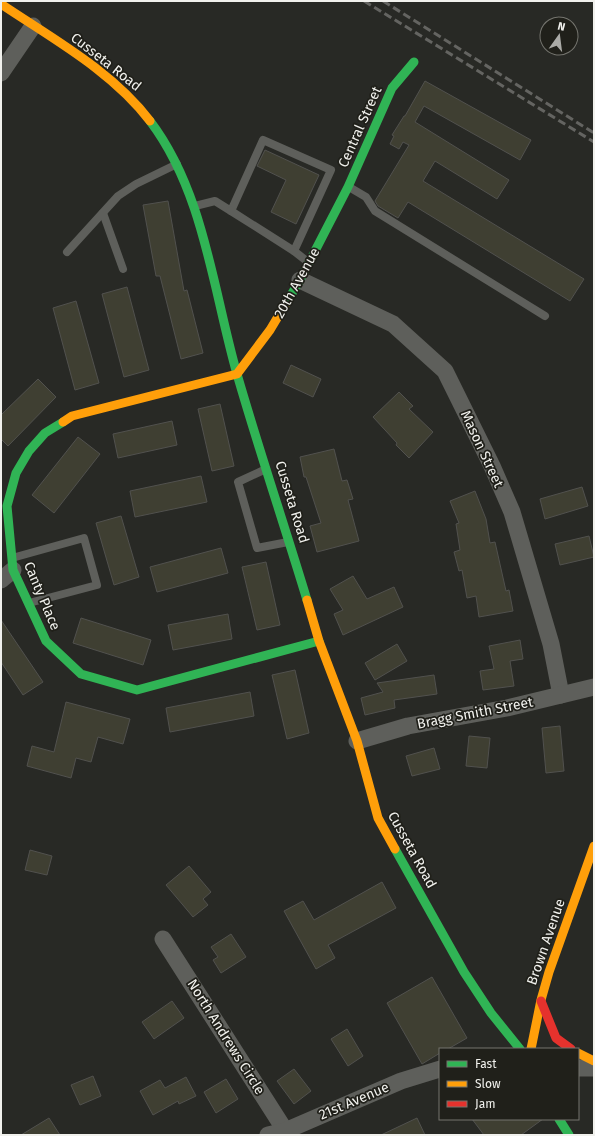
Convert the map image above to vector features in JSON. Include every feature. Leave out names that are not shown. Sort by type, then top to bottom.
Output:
[{"type":"street","name":"Cusseta Road","points":[[1,4],[109,78],[136,103],[162,137],[178,164],[194,206],[237,374],[290,541],[319,641],[357,742],[378,818],[464,972],[492,1013],[519,1048]]},
{"type":"street","points":[[1,73],[33,26]]},
{"type":"street","name":"Central Street","points":[[348,187],[392,88],[414,62]]},
{"type":"street","name":"20th Avenue","points":[[237,374],[270,330],[300,280],[348,187]]},
{"type":"street","name":"Mason Street","points":[[300,280],[393,324],[445,371],[492,466],[512,512],[550,644],[561,695]]},
{"type":"street","name":"Canty Place","points":[[237,374],[72,416],[44,433],[29,451],[16,473],[7,506],[8,569],[28,604],[46,641],[81,674],[136,690],[319,641]]},
{"type":"street","name":"Bragg Smith Street","points":[[357,742],[408,726],[507,708],[594,687]]},
{"type":"street","name":"Brown Avenue","points":[[531,1048],[541,1000],[592,861],[594,846]]},
{"type":"street","name":"North Andrews Circle","points":[[163,939],[286,1133]]},
{"type":"street","points":[[541,1000],[556,1038],[570,1048]]},
{"type":"street","points":[[579,1054],[594,1060]]},
{"type":"street","points":[[579,1068],[594,1068]]},
{"type":"street","name":"21st Avenue","points":[[268,1135],[286,1133],[401,1081],[439,1069]]},
{"type":"street","points":[[560,1120],[569,1135]]},
{"type":"lane","points":[[231,211],[263,140],[331,170],[294,251]]},
{"type":"lane","points":[[66,252],[118,196],[136,184],[178,164]]},
{"type":"lane","points":[[348,187],[366,197],[375,211],[544,316]]},
{"type":"lane","points":[[194,206],[215,200],[309,262]]},
{"type":"lane","points":[[103,213],[123,269]]},
{"type":"lane","points":[[267,468],[238,482],[256,548],[290,541]]},
{"type":"lane","points":[[8,569],[84,538],[97,585],[28,604]]},
{"type":"building","points":[[425,81],[531,140],[520,160],[424,106],[415,122],[509,180],[497,199],[435,161],[423,181],[584,279],[570,301],[408,202],[398,218],[378,206],[375,201],[409,145],[403,142],[399,149],[390,144],[394,136],[392,135]]},
{"type":"building","points":[[265,150],[319,175],[296,224],[271,212],[286,180],[257,166]]},
{"type":"building","points":[[168,201],[184,291],[187,290],[203,353],[181,359],[160,276],[156,276],[143,205]]},
{"type":"building","points":[[127,287],[149,370],[124,377],[102,294]]},
{"type":"building","points":[[76,301],[99,383],[75,390],[53,308]]},
{"type":"building","points":[[291,365],[321,379],[313,397],[283,383]]},
{"type":"building","points":[[38,379],[56,397],[8,446],[1,439],[1,415]]},
{"type":"building","points":[[399,392],[413,406],[409,409],[433,432],[409,458],[373,417]]},
{"type":"building","points":[[220,404],[234,466],[212,471],[198,409]]},
{"type":"building","points":[[172,421],[177,445],[118,458],[113,434]]},
{"type":"building","points":[[78,437],[100,454],[54,513],[32,495]]},
{"type":"building","points":[[334,449],[342,481],[347,480],[353,499],[348,500],[359,541],[317,552],[310,526],[321,523],[306,477],[304,477],[300,457]]},
{"type":"building","points":[[201,476],[207,502],[135,517],[130,491]]},
{"type":"building","points":[[582,487],[588,506],[545,519],[540,499]]},
{"type":"building","points":[[475,491],[486,519],[490,543],[495,542],[506,591],[509,590],[513,611],[479,617],[476,596],[467,598],[462,570],[459,571],[454,552],[460,550],[456,524],[459,523],[450,501]]},
{"type":"building","points":[[121,516],[139,577],[114,585],[96,523]]},
{"type":"building","points":[[589,536],[594,557],[560,565],[555,544]]},
{"type":"building","points":[[221,548],[228,573],[157,592],[150,567]]},
{"type":"building","points":[[266,562],[280,625],[257,630],[242,567]]},
{"type":"building","points":[[353,576],[367,599],[394,587],[403,607],[343,635],[334,614],[343,610],[330,589]]},
{"type":"building","points":[[228,614],[232,639],[173,650],[168,625]]},
{"type":"building","points":[[81,618],[151,640],[143,665],[73,643]]},
{"type":"building","points":[[1,620],[43,682],[23,695],[1,662]]},
{"type":"building","points":[[520,640],[523,659],[510,661],[514,686],[483,690],[480,671],[494,669],[489,646]]},
{"type":"building","points":[[397,644],[407,661],[375,680],[365,663]]},
{"type":"building","points":[[295,670],[309,733],[287,739],[272,675]]},
{"type":"building","points":[[434,675],[437,694],[394,700],[395,708],[365,715],[361,698],[383,692],[377,683]]},
{"type":"building","points":[[250,692],[254,716],[170,732],[166,708]]},
{"type":"building","points":[[66,702],[130,719],[123,744],[98,737],[91,762],[76,758],[71,778],[27,766],[32,746],[54,752]]},
{"type":"building","points":[[560,726],[564,771],[546,773],[542,728]]},
{"type":"building","points":[[469,736],[490,738],[487,768],[466,766]]},
{"type":"building","points":[[434,748],[440,769],[412,776],[406,756]]},
{"type":"building","points":[[30,850],[52,856],[47,875],[25,870]]},
{"type":"building","points":[[189,866],[211,892],[203,899],[208,905],[193,917],[166,885]]},
{"type":"building","points":[[382,882],[396,908],[328,945],[335,958],[316,969],[284,911],[303,901],[314,920]]},
{"type":"building","points":[[231,934],[246,957],[221,973],[213,960],[218,957],[211,947]]},
{"type":"building","points":[[432,977],[467,1038],[450,1048],[439,1048],[439,1054],[422,1064],[387,1003]]},
{"type":"building","points":[[172,1001],[184,1018],[154,1039],[142,1022]]},
{"type":"building","points":[[347,1029],[363,1056],[348,1066],[331,1039]]},
{"type":"building","points":[[294,1069],[311,1091],[294,1104],[277,1081]]},
{"type":"building","points":[[93,1076],[101,1096],[80,1105],[71,1085]]},
{"type":"building","points":[[186,1077],[196,1096],[179,1104],[178,1101],[153,1115],[140,1091],[160,1080],[165,1088]]},
{"type":"building","points":[[226,1079],[238,1099],[216,1113],[204,1092]]},
{"type":"building","points":[[49,1118],[60,1135],[21,1135]]},
{"type":"building","points":[[417,1118],[425,1135],[381,1135]]},
{"type":"building","points":[[473,1120],[542,1120],[521,1135],[484,1135]]},
{"type":"railway","points":[[364,1],[594,142]]},
{"type":"railway","points":[[383,1],[594,133]]},
{"type":"traffic: fast","points":[[285,305],[300,280],[348,187],[392,88],[414,62]]},
{"type":"traffic: fast","points":[[150,121],[168,149],[183,179],[195,210],[205,243],[237,374],[307,600]]},
{"type":"traffic: fast","points":[[63,422],[45,433],[29,451],[16,473],[7,506],[13,570],[46,641],[81,674],[137,690],[319,641]]},
{"type":"traffic: fast","points":[[395,849],[464,972],[491,1013],[519,1048]]},
{"type":"traffic: fast","points":[[560,1120],[569,1135]]},
{"type":"traffic: slow","points":[[1,4],[61,43],[100,71],[135,103],[150,121]]},
{"type":"traffic: slow","points":[[63,422],[72,416],[237,374],[270,330],[285,305]]},
{"type":"traffic: slow","points":[[307,600],[319,641],[357,741],[378,818],[395,849]]},
{"type":"traffic: slow","points":[[531,1048],[541,1000],[549,972],[594,846]]},
{"type":"traffic: slow","points":[[579,1054],[594,1061]]},
{"type":"traffic: jam","points":[[541,1001],[556,1038],[570,1048]]}]
